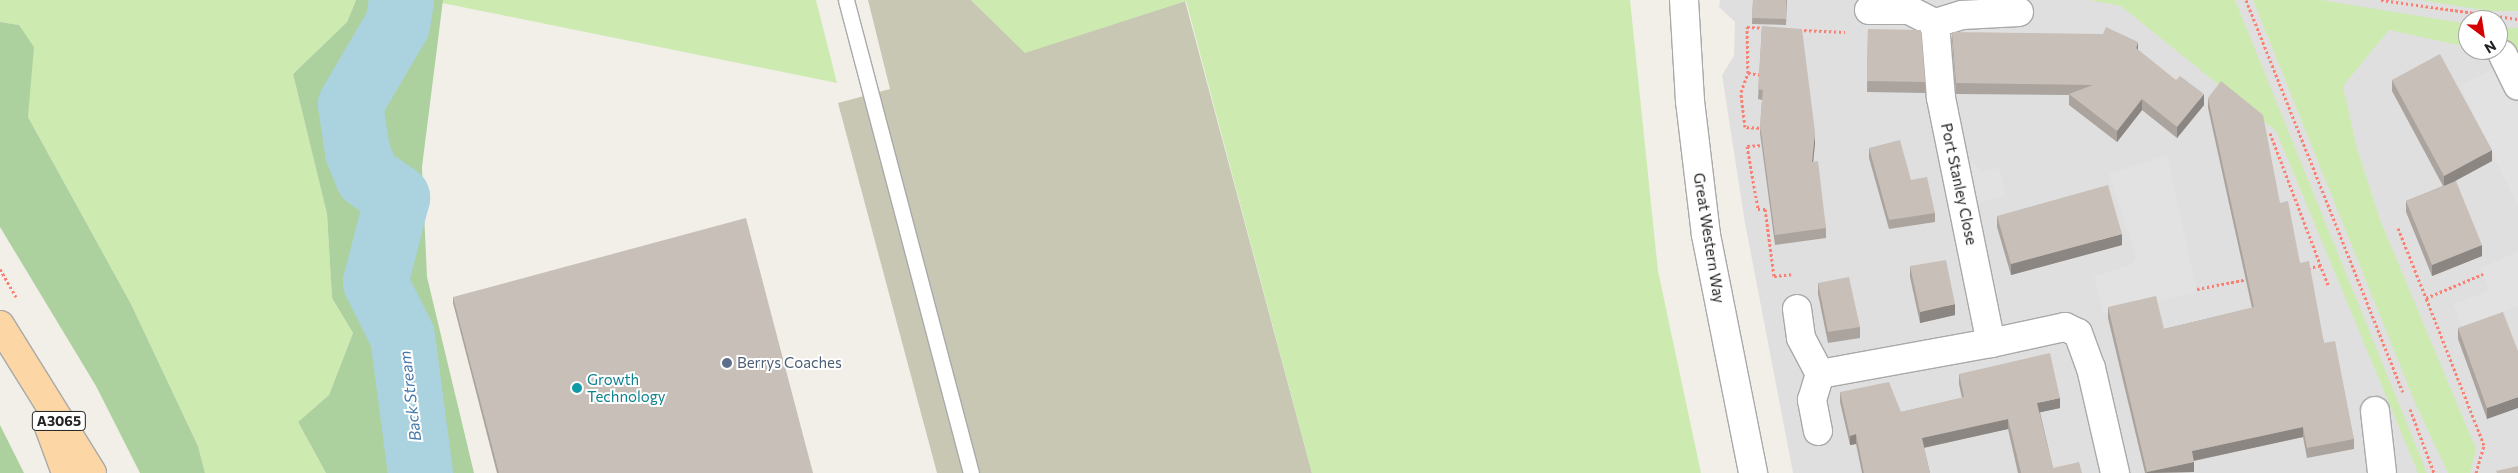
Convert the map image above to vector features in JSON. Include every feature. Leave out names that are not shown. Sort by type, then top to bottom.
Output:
[{"type":"main road","name":"A3065","points":[[0,325],[92,473]]},
{"type":"main road","name":"A3065","points":[[27,369],[66,473]]},
{"type":"street","name":"Great Western Way","points":[[1684,0],[1690,100],[1706,235],[1753,473]]},
{"type":"street","points":[[1870,10],[1909,10],[1935,23],[1962,15],[2019,12]]},
{"type":"street","name":"Port Stanley Close","points":[[1935,23],[1941,98],[1991,343]]},
{"type":"street","points":[[2505,60],[2518,86]]},
{"type":"street","points":[[1797,309],[1801,338],[1820,374],[1812,400],[1818,431]]},
{"type":"street","points":[[1820,374],[1991,343],[2065,327],[2078,333],[2091,368],[2115,473]]},
{"type":"street","points":[[2375,411],[2380,473]]},
{"type":"lane","points":[[846,0],[971,473]]},
{"type":"path","points":[[2246,0],[2434,473]]},
{"type":"path","points":[[2381,0],[2518,19]]},
{"type":"path","points":[[1787,29],[1857,32],[1872,24],[1870,10]]},
{"type":"path","points":[[1764,128],[1745,127],[1741,92],[1748,73],[1748,27],[1767,28]]},
{"type":"path","points":[[1748,73],[1767,76]]},
{"type":"path","points":[[2270,134],[2323,265],[2328,285]]},
{"type":"path","points":[[1764,145],[1747,146],[1758,209],[1770,208]]},
{"type":"path","points":[[1765,209],[1774,276],[1794,274]]},
{"type":"path","points":[[2398,228],[2484,444],[2476,473]]},
{"type":"path","points":[[2303,268],[2323,265]]},
{"type":"path","points":[[2426,298],[2483,274]]},
{"type":"path","points":[[2197,289],[2255,278]]},
{"type":"shaded area","points":[[868,0],[971,0],[1025,52],[1185,1],[1312,473],[937,473],[838,103],[890,89]]},
{"type":"shaded area","points":[[1720,0],[2518,0],[2518,473],[1793,473],[1745,223],[1722,75],[1734,56],[1735,22],[1719,7]]},
{"type":"shaded area","points":[[2507,63],[2518,86],[2518,206],[2460,85]]},
{"type":"shaded area","points":[[2167,155],[2197,292],[2103,313],[2094,277],[2132,264],[2136,257],[2109,174]]},
{"type":"shaded area","points":[[1974,163],[1981,172],[1999,168],[2006,195],[1964,207],[1956,167]]},
{"type":"shaded area","points":[[2518,252],[2518,306],[2462,326],[2453,304],[2489,291],[2480,268]]},
{"type":"green space","points":[[0,0],[356,0],[347,22],[293,74],[327,214],[332,298],[353,333],[329,395],[298,422],[326,473],[205,473],[198,446],[131,304],[28,117],[19,25],[0,22]]},
{"type":"green space","points":[[356,0],[443,0],[422,167],[427,277],[474,473],[326,473],[298,422],[329,395],[353,333],[332,298],[327,214],[293,74],[347,22]]},
{"type":"green space","points":[[443,0],[816,0],[837,83],[442,3]]},
{"type":"green space","points":[[971,0],[1630,0],[1658,271],[1701,473],[1312,473],[1186,1],[1025,53]]},
{"type":"green space","points":[[2089,0],[2235,0],[2427,473],[2418,473],[2276,131],[2121,6]]},
{"type":"green space","points":[[2253,0],[2321,0],[2458,22],[2458,45],[2389,30],[2343,86],[2357,149],[2381,222],[2476,449],[2470,473],[2448,473],[2416,405]]},
{"type":"green space","points":[[2421,0],[2518,0],[2518,11],[2483,10]]},
{"type":"green space","points":[[0,22],[19,25],[34,47],[28,117],[131,304],[198,446],[205,473],[140,473],[96,386],[0,227]]},
{"type":"green space","points":[[2508,28],[2518,28],[2518,54],[2508,53]]},
{"type":"green space","points":[[0,425],[24,473],[0,473]]},
{"type":"building","points":[[1753,0],[1786,0],[1786,19],[1752,18]]},
{"type":"building","points":[[1762,26],[1802,29],[1815,132],[1812,162],[1818,161],[1826,228],[1775,235],[1760,123],[1763,90],[1758,89]]},
{"type":"building","points":[[2106,27],[2138,42],[2136,48],[2176,80],[2180,76],[2204,94],[2177,127],[2142,99],[2117,131],[2069,94],[2093,85],[1956,83],[1952,32],[2103,34]]},
{"type":"building","points":[[1868,29],[1921,30],[1925,82],[1867,81]]},
{"type":"building","points":[[2440,54],[2492,150],[2444,176],[2392,80]]},
{"type":"building","points":[[2221,81],[2263,115],[2280,203],[2288,201],[2300,263],[2309,261],[2324,343],[2335,341],[2354,439],[2307,448],[2303,427],[2192,451],[2194,462],[2147,472],[2108,307],[2156,296],[2164,329],[2254,307],[2208,98]]},
{"type":"building","points":[[1900,140],[1911,180],[1927,177],[1935,213],[1889,220],[1869,148]]},
{"type":"building","points":[[2456,181],[2482,245],[2432,265],[2406,201]]},
{"type":"building","points":[[2108,185],[2122,234],[2011,264],[1997,216]]},
{"type":"building","points":[[746,218],[813,473],[499,473],[453,297]]},
{"type":"building","points":[[1946,260],[1955,304],[1920,312],[1910,266]]},
{"type":"building","points":[[1849,277],[1860,327],[1828,332],[1818,283]]},
{"type":"building","points":[[2503,312],[2518,351],[2518,397],[2487,408],[2458,328]]},
{"type":"building","points":[[2050,353],[2060,398],[2037,403],[2053,468],[2079,462],[2082,473],[2021,473],[2008,419],[1922,438],[1930,473],[1864,473],[1856,434],[1850,436],[1840,392],[1889,382],[1901,412],[1964,397],[1959,374]]},
{"type":"building","points":[[2518,466],[2518,473],[2497,473],[2496,471]]},
{"type":"waterway","name":"Back Stream","points":[[401,0],[397,24],[350,104],[357,151],[367,176],[397,197],[375,282],[402,336],[420,473]]},
{"type":"place","name":"Berrys Coaches","points":[[727,363]]},
{"type":"place","name":"Growth Technology","points":[[577,388]]}]
